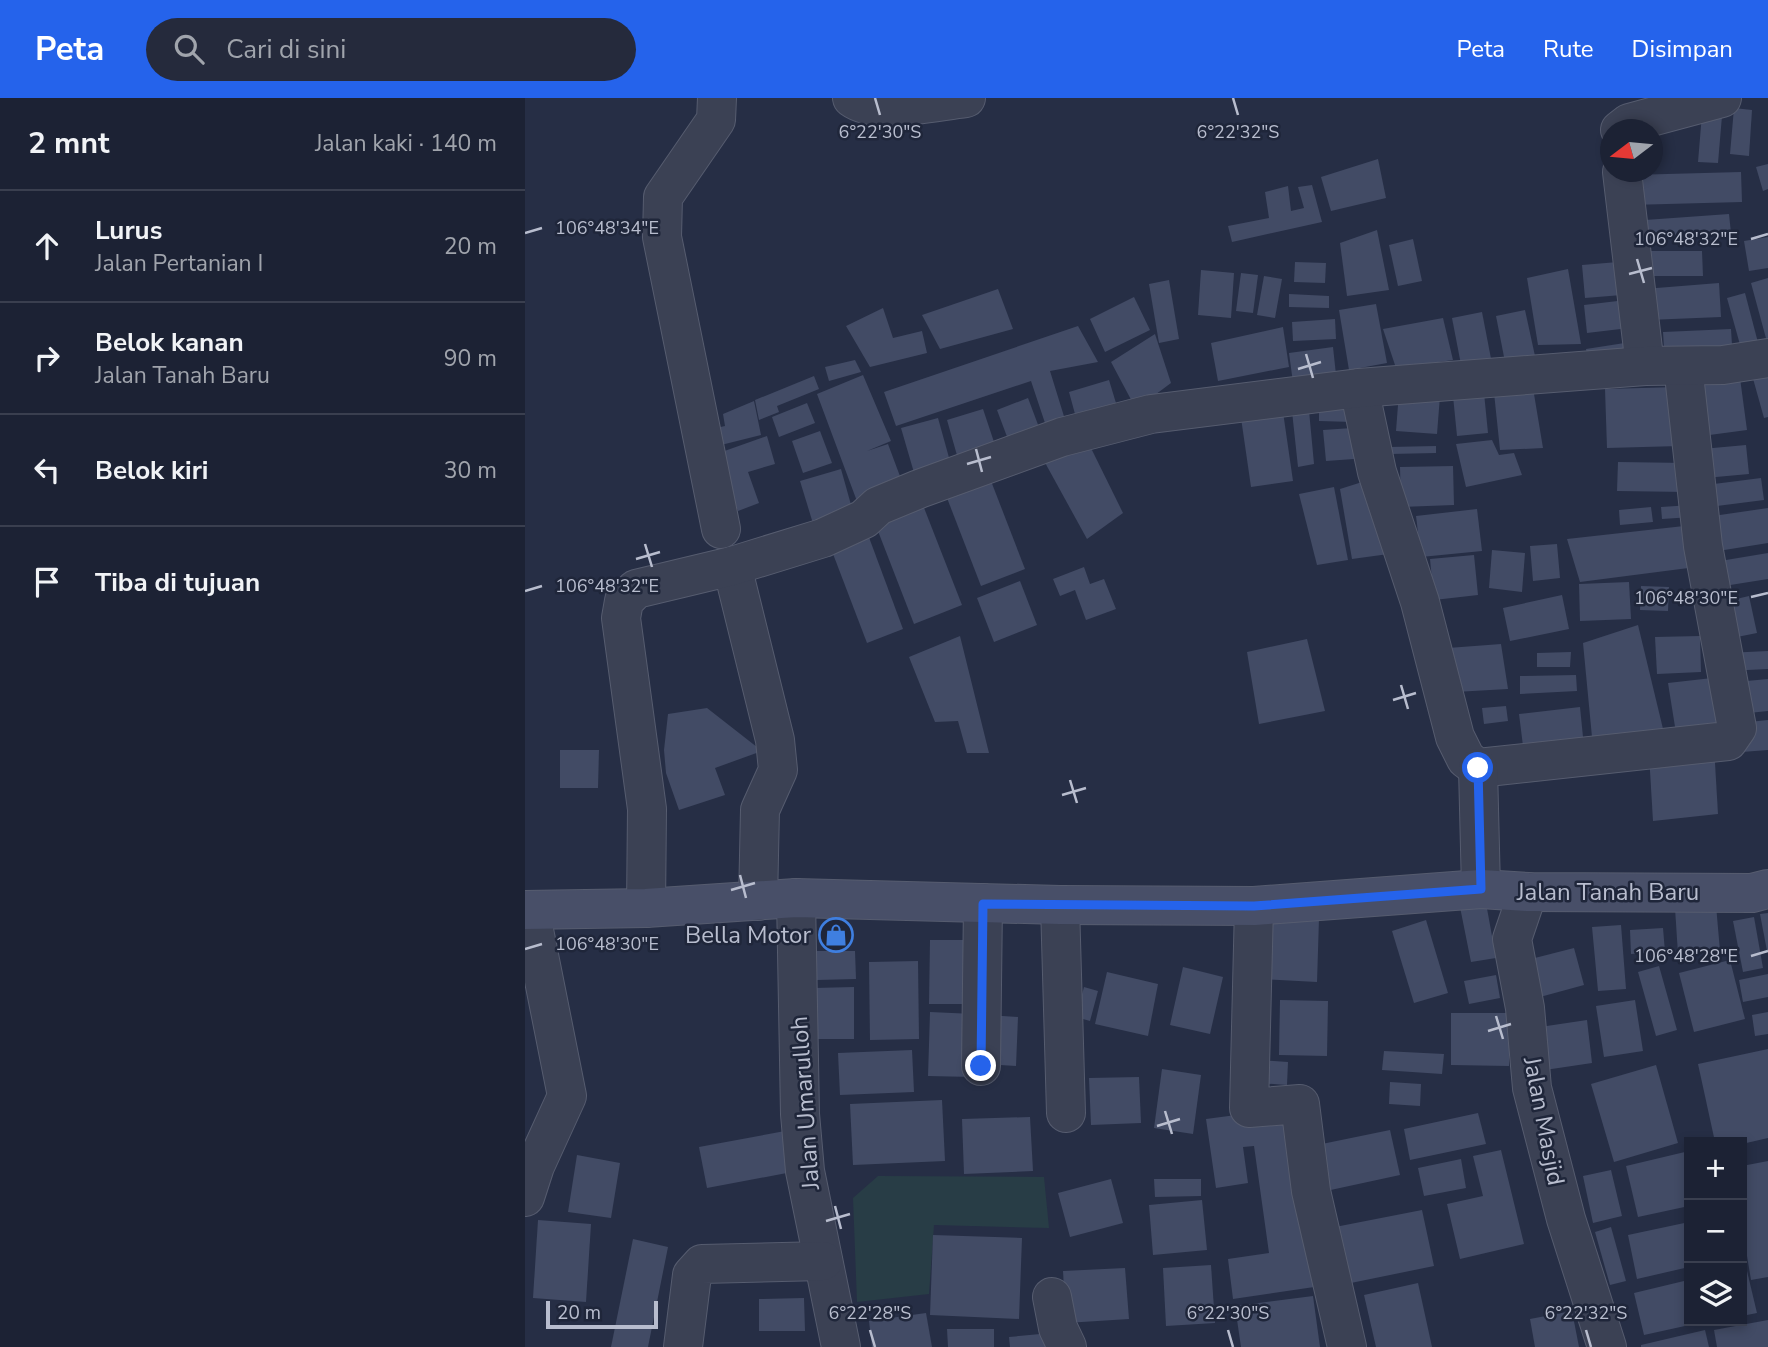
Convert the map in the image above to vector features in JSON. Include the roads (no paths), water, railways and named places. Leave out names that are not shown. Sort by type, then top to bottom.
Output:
[{"type":"main road","name":"Jalan Tanah Baru","points":[[527,910],[646,892],[758,889],[796,898],[983,904],[1254,906],[1481,876],[1528,892],[1752,892],[1768,889]]},
{"type":"street","points":[[717,98],[716,120],[663,197],[662,237],[721,529]]},
{"type":"street","points":[[852,98],[859,103],[883,107],[966,98]]},
{"type":"street","points":[[1644,119],[1722,98]]},
{"type":"street","points":[[1623,182],[1645,366]]},
{"type":"street","points":[[646,892],[647,808],[621,618],[624,601],[636,589],[732,566],[823,538],[863,519],[878,506],[1062,437],[1151,414],[1359,388],[1645,366],[1723,365],[1768,358]]},
{"type":"street","points":[[1478,785],[1728,741],[1734,737],[1737,727],[1703,546],[1683,366]]},
{"type":"street","points":[[1359,388],[1377,472],[1420,602],[1455,737],[1478,785],[1481,876]]},
{"type":"street","points":[[732,566],[775,740],[778,770],[760,810],[758,889]]},
{"type":"street","name":"Jalan Masjid","points":[[1528,892],[1512,939],[1525,1008],[1532,1088],[1562,1205],[1607,1347]]},
{"type":"street","name":"Jalan Umarulloh","points":[[796,898],[800,1114],[805,1171],[841,1347]]},
{"type":"street","points":[[981,1066],[983,904]]},
{"type":"street","points":[[1060,905],[1066,1113]]},
{"type":"street","points":[[1254,906],[1249,1108],[1300,1104],[1311,1191],[1347,1347]]},
{"type":"street","points":[[525,1197],[535,1166],[567,1096],[527,910]]},
{"type":"street","points":[[683,1347],[692,1275],[702,1264],[823,1261]]},
{"type":"street","points":[[1052,1297],[1058,1328],[1067,1347]]},
{"type":"place","name":"Bella Motor","points":[[836,935]]}]
